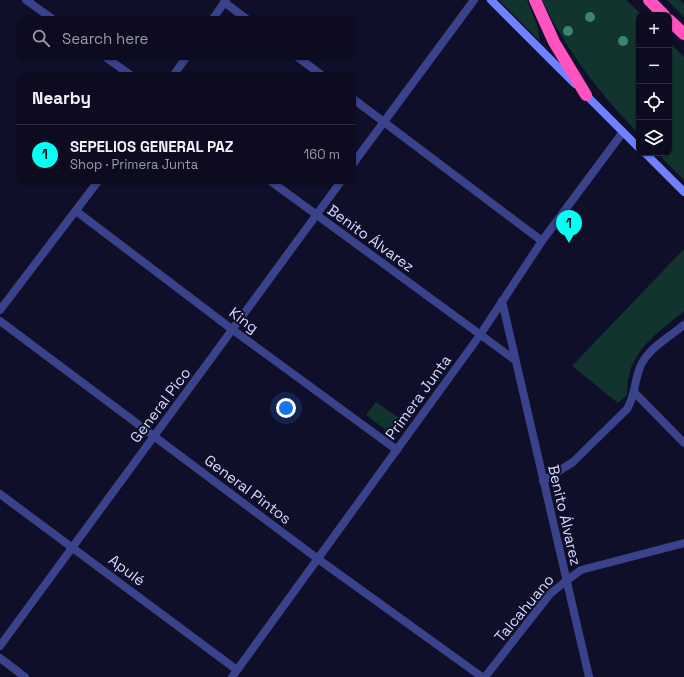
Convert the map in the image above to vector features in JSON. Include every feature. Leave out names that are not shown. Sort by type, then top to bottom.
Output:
[{"type":"highway","points":[[535,0],[554,42],[586,95]]},
{"type":"highway","points":[[649,0],[661,12]]},
{"type":"highway","points":[[672,23],[684,34]]},
{"type":"street","points":[[26,0],[48,16]]},
{"type":"street","points":[[356,159],[474,0]]},
{"type":"street","points":[[491,0],[636,145]]},
{"type":"street","points":[[215,16],[225,1],[243,16]]},
{"type":"street","points":[[110,60],[126,72]]},
{"type":"street","points":[[176,72],[184,60]]},
{"type":"street","points":[[301,60],[318,72]]},
{"type":"street","points":[[356,101],[542,241]]},
{"type":"street","name":"Primera Junta","points":[[232,677],[480,335],[542,241],[624,132]]},
{"type":"street","points":[[648,156],[684,192]]},
{"type":"street","points":[[0,310],[96,184]]},
{"type":"street","name":"Benito Álvarez","points":[[274,184],[515,360]]},
{"type":"street","name":"General Pico","points":[[0,646],[339,184]]},
{"type":"street","name":"King","points":[[76,211],[233,330],[397,450]]},
{"type":"street","name":"Benito Álvarez","points":[[502,301],[588,677]]},
{"type":"street","name":"General Pintos","points":[[0,321],[318,559],[482,677]]},
{"type":"street","points":[[543,481],[573,462],[627,409],[632,400],[636,380],[642,363],[651,352],[684,325]]},
{"type":"street","points":[[634,392],[684,442]]},
{"type":"street","name":"Apulé","points":[[0,494],[237,670]]},
{"type":"street","name":"Talcahuano","points":[[485,677],[550,594],[581,570],[684,543]]},
{"type":"street","points":[[0,658],[25,677]]},
{"type":"green space","points":[[499,0],[527,0],[537,25],[540,41]]},
{"type":"green space","points":[[542,0],[626,0],[639,12],[636,12],[636,131],[611,104],[585,71],[562,37]]},
{"type":"green space","points":[[667,0],[680,0],[684,4],[684,17]]},
{"type":"green space","points":[[672,45],[684,57],[684,180],[660,156],[672,156]]},
{"type":"green space","points":[[684,249],[684,311],[650,339],[637,356],[632,366],[628,381],[627,395],[618,403],[572,366]]},
{"type":"green space","points":[[376,402],[400,419],[390,433],[366,415]]},
{"type":"place","name":"SEPELIOS GENERAL PAZ","points":[[569,243]]}]
